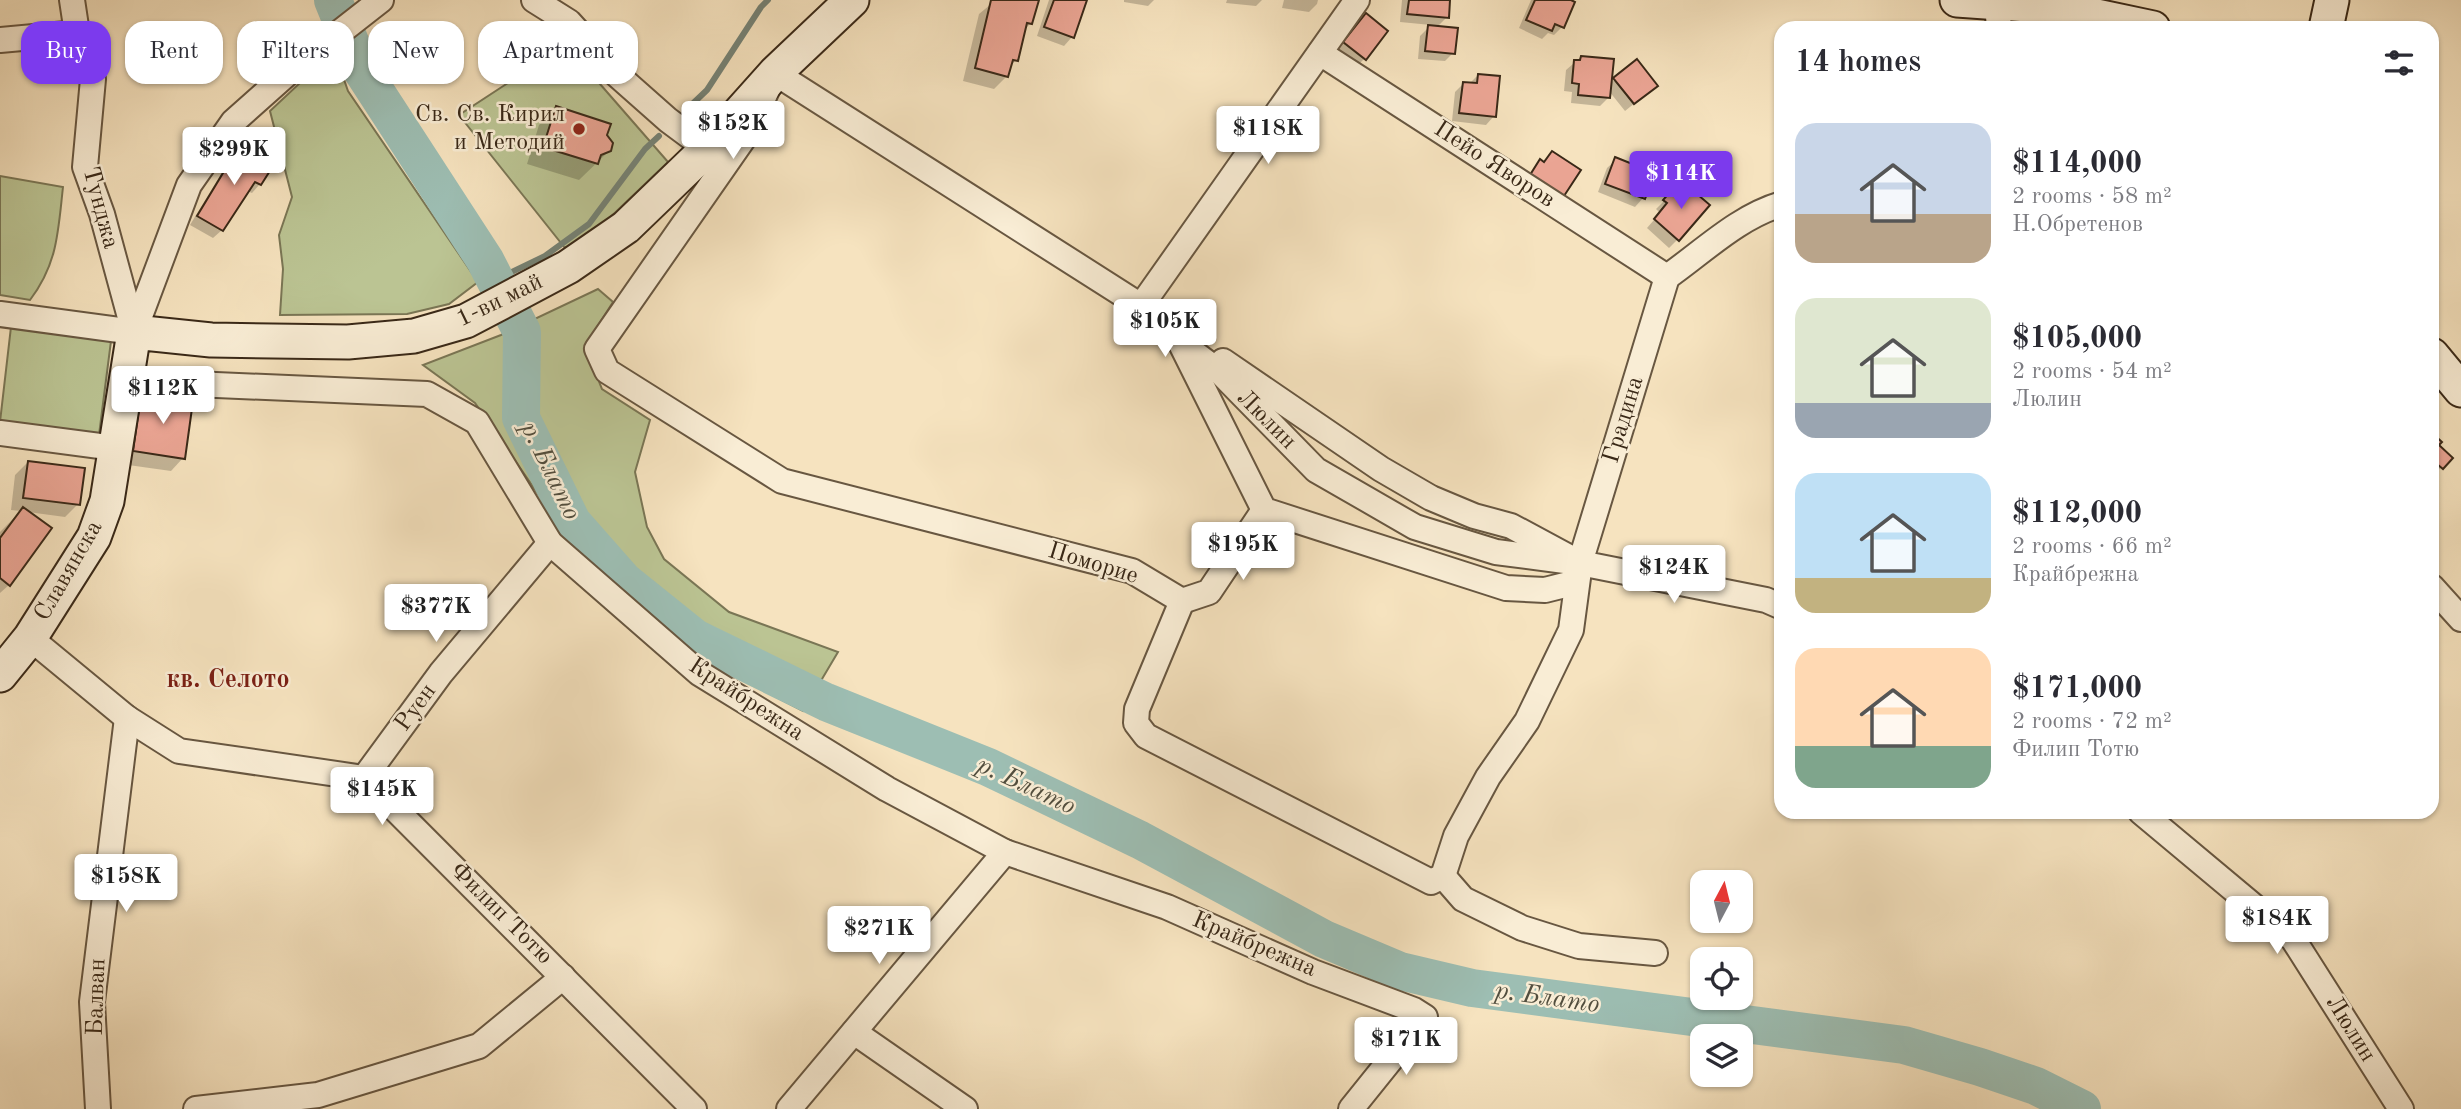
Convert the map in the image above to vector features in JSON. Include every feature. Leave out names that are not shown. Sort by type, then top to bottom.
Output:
[{"type":"street","name":"Тунджа","points":[[72,0],[75,21]]},
{"type":"street","points":[[534,0],[569,22],[616,74],[668,120],[707,149]]},
{"type":"street","name":"1-ви май","points":[[0,314],[211,340],[348,342],[414,336],[466,321],[568,267],[625,227],[707,149],[775,73],[852,0]]},
{"type":"street","points":[[1357,0],[1150,315],[1190,338],[1381,469],[1431,498],[1474,516],[1511,526],[1578,573]]},
{"type":"street","points":[[1957,0],[1998,16],[2054,7],[2120,21]]},
{"type":"street","points":[[2328,21],[2332,0]]},
{"type":"street","points":[[134,332],[189,185],[233,122],[289,72],[374,6]]},
{"type":"street","points":[[0,40],[21,38]]},
{"type":"street","name":"Пейо Яворов","points":[[1320,53],[1667,277]]},
{"type":"street","name":"Люлин","points":[[775,73],[1150,315],[1222,374],[1316,470],[1415,527],[1578,573],[1766,600],[1774,604]]},
{"type":"street","name":"Поморие","points":[[775,73],[746,135],[597,349],[607,371],[782,481],[1132,571],[1182,601]]},
{"type":"street","name":"Тунджа","points":[[93,84],[85,167],[102,214],[134,332]]},
{"type":"street","points":[[1667,277],[1730,229],[1774,206]]},
{"type":"street","name":"Градина","points":[[1578,573],[1667,277]]},
{"type":"street","name":"Славянска","points":[[0,675],[30,638],[94,537],[107,501],[134,332]]},
{"type":"street","points":[[1181,343],[1264,510],[1506,588],[1545,590],[1578,573]]},
{"type":"street","points":[[2439,363],[2461,390]]},
{"type":"street","name":"Крайбрежна","points":[[125,381],[427,394],[477,422],[550,543],[699,673],[887,789],[1005,852],[1167,907],[1313,972],[1414,1010],[1425,1017],[1351,1109]]},
{"type":"street","points":[[0,433],[115,448]]},
{"type":"street","points":[[1264,510],[1209,592],[1182,601],[1137,709],[1136,723],[1146,736],[1432,882],[1443,876],[1455,836],[1488,777],[1527,721],[1571,630],[1578,573]]},
{"type":"street","name":"Руен","points":[[364,778],[441,673],[550,543]]},
{"type":"street","points":[[2439,595],[2461,619]]},
{"type":"street","points":[[30,638],[127,718],[179,751],[364,778]]},
{"type":"street","name":"Балван","points":[[98,1109],[92,1002],[127,718]]},
{"type":"street","name":"Филип Тотю","points":[[364,778],[694,1109]]},
{"type":"street","name":"Люлин","points":[[2149,819],[2293,939],[2401,1109]]},
{"type":"street","points":[[789,1109],[1005,852]]},
{"type":"street","points":[[1443,876],[1463,900],[1522,928],[1579,946],[1655,953]]},
{"type":"street","points":[[196,1109],[318,1095],[479,1046],[563,977]]},
{"type":"street","points":[[854,1032],[965,1109]]},
{"type":"green space","points":[[299,84],[346,84],[478,282],[449,304],[407,314],[280,315],[283,269],[279,235],[292,197],[270,111]]},
{"type":"green space","points":[[506,84],[600,84],[668,162],[599,228],[565,248],[459,115]]},
{"type":"green space","points":[[0,176],[63,187],[58,232],[51,260],[30,300],[0,295]]},
{"type":"green space","points":[[598,289],[613,302],[585,346],[602,389],[650,420],[635,472],[647,527],[664,559],[729,612],[838,652],[803,711],[689,652],[572,543],[475,403],[423,365],[501,335]]},
{"type":"green space","points":[[11,327],[111,341],[99,435],[0,422]]},
{"type":"building","points":[[991,0],[1039,0],[1032,24],[1027,23],[1018,61],[1013,60],[1008,77],[975,68]]},
{"type":"building","points":[[1054,0],[1087,0],[1074,38],[1044,27]]},
{"type":"building","points":[[1409,0],[1450,0],[1449,18],[1407,14]]},
{"type":"building","points":[[1535,0],[1575,2],[1564,28],[1555,24],[1552,31],[1526,20]]},
{"type":"building","points":[[1366,13],[1388,31],[1366,60],[1343,42]]},
{"type":"building","points":[[1428,25],[1458,28],[1455,54],[1425,51]]},
{"type":"building","points":[[1581,56],[1614,59],[1610,98],[1578,95],[1579,84],[1572,83],[1574,60],[1580,60]]},
{"type":"building","points":[[1637,59],[1658,86],[1634,104],[1613,78]]},
{"type":"building","points":[[1478,74],[1500,76],[1496,117],[1459,113],[1463,82],[1477,83]]},
{"type":"building","name":"Св. Св. Кирил и Методий","points":[[556,106],[611,124],[607,135],[613,143],[611,151],[601,155],[598,164],[543,147]]},
{"type":"building","points":[[240,145],[273,166],[261,185],[255,182],[223,231],[197,216]]},
{"type":"building","points":[[1552,151],[1581,170],[1564,196],[1530,175],[1540,159],[1544,162]]},
{"type":"building","points":[[1615,157],[1655,173],[1645,199],[1605,184]]},
{"type":"building","points":[[1684,183],[1710,205],[1679,241],[1654,219],[1667,203],[1663,200],[1670,192],[1673,195]]},
{"type":"building","points":[[141,394],[193,401],[185,459],[133,451]]},
{"type":"building","points":[[2439,445],[2453,458],[2443,469],[2439,466]]},
{"type":"building","points":[[28,461],[85,468],[80,505],[23,498]]},
{"type":"building","points":[[23,507],[52,528],[10,586],[0,578],[0,538]]},
{"type":"waterway","name":"р. Блато","points":[[333,0],[361,69],[485,260],[522,332],[521,418],[572,522],[624,581],[695,638],[826,702],[988,767],[1140,840],[1324,939],[1400,971],[1472,988],[1904,1045],[2036,1086],[2082,1109]]},
{"type":"waterway","points":[[685,111],[707,90],[768,0]]},
{"type":"waterway","points":[[495,280],[545,256],[589,224],[645,149],[659,136]]},
{"type":"place","name":"Св. Св. Кирил и Методий","points":[[579,129]]},
{"type":"district","name":"кв. Селото","points":[[228,680]]}]
